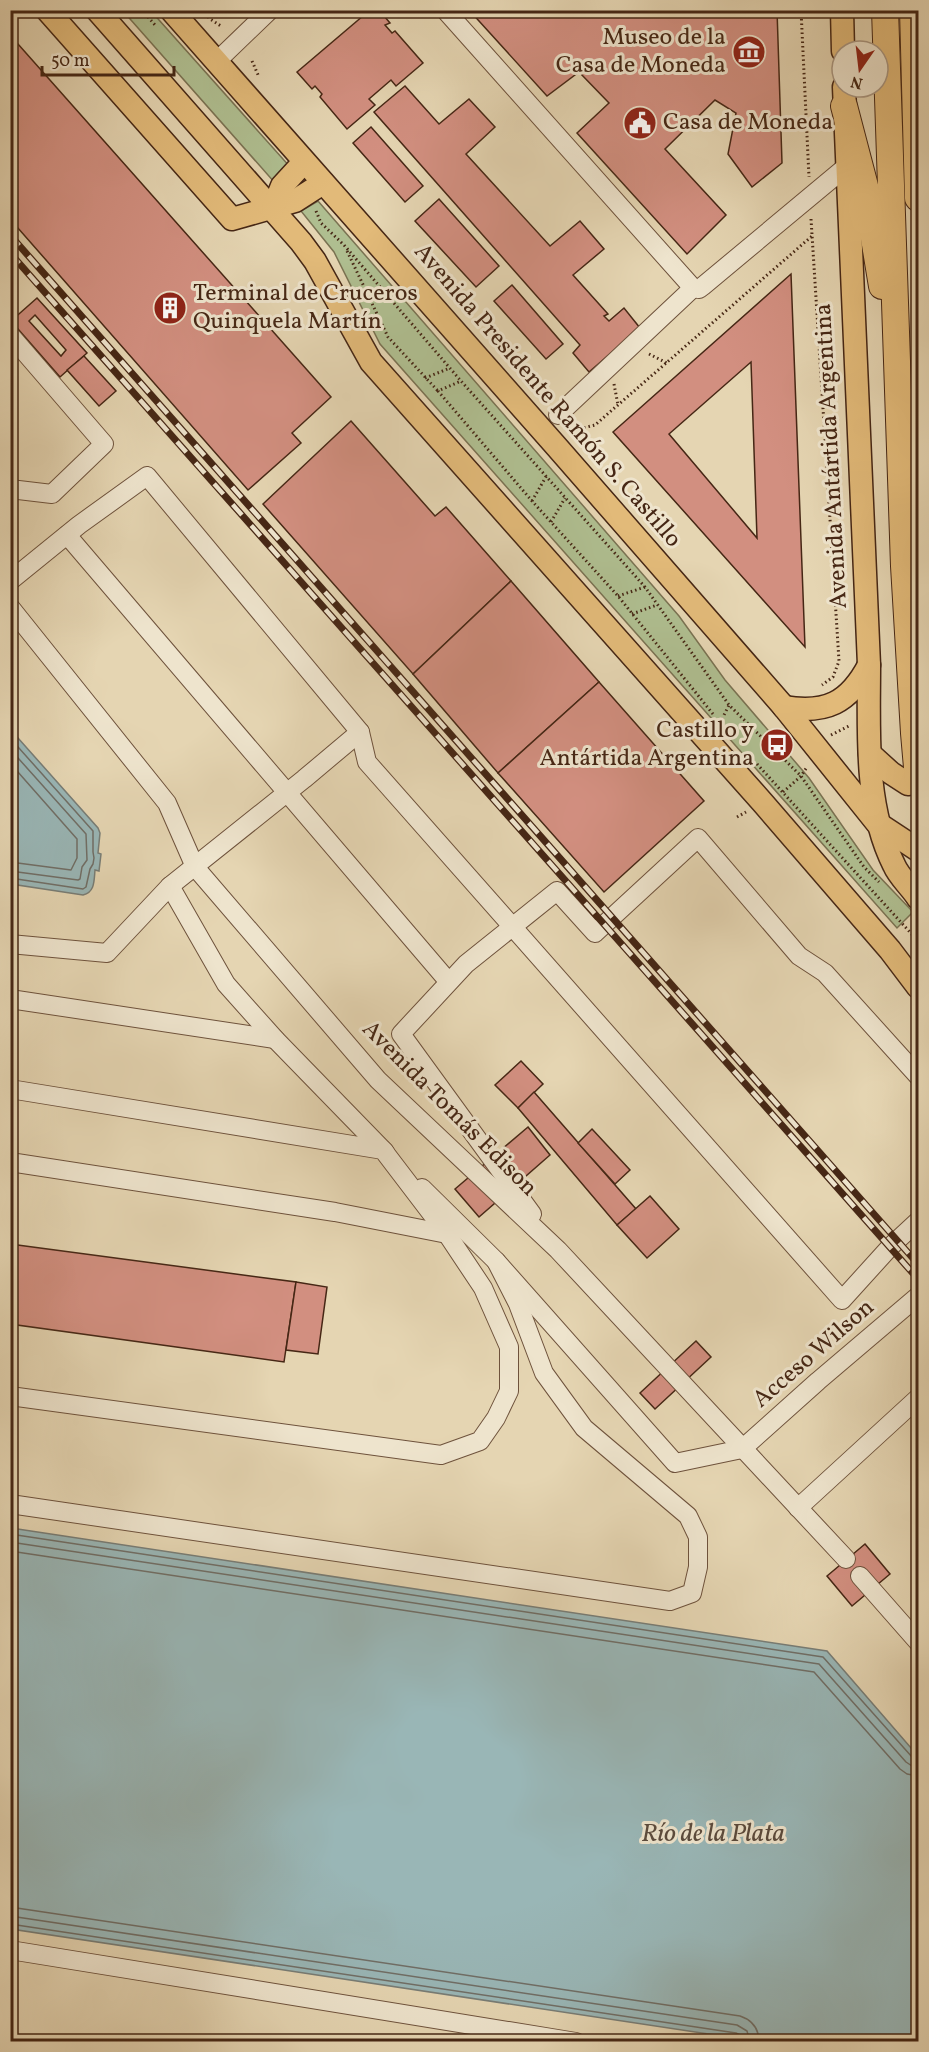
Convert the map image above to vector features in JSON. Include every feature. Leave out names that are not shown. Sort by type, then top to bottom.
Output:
[{"type":"highway","points":[[885,10],[904,566],[914,733],[913,782]]},
{"type":"highway","points":[[913,10],[918,198]]},
{"type":"highway","points":[[844,99],[868,201],[885,299],[901,435]]},
{"type":"main road","points":[[47,10],[232,219],[295,201],[323,183]]},
{"type":"main road","points":[[97,10],[302,242],[371,362],[763,803],[890,950],[918,987]]},
{"type":"main road","name":"Avenida Presidente Ramón S. Castillo","points":[[171,10],[784,707],[877,823],[894,866],[915,906]]},
{"type":"main road","points":[[842,10],[843,39]]},
{"type":"main road","name":"Avenida Antártida Argentina","points":[[844,99],[869,665],[870,754],[877,823]]},
{"type":"main road","points":[[273,208],[282,186],[304,162]]},
{"type":"main road","points":[[784,707],[804,711],[821,709],[844,698],[859,684],[869,665]]},
{"type":"main road","points":[[870,754],[891,773],[913,782]]},
{"type":"main road","name":"Avenida Presidente Ramón S. Castillo","points":[[877,823],[918,850]]},
{"type":"street","points":[[216,62],[270,10]]},
{"type":"street","points":[[445,10],[693,288],[699,289],[703,286],[847,166]]},
{"type":"street","points":[[558,415],[693,288]]},
{"type":"street","points":[[10,335],[104,444],[52,494],[10,489]]},
{"type":"street","points":[[10,581],[67,535],[147,476],[360,732],[367,762],[842,1300],[890,1247],[918,1221]]},
{"type":"street","points":[[67,535],[448,981]]},
{"type":"street","name":"Avenida Tomás Edison","points":[[10,607],[167,803],[195,867],[378,1080],[558,1250],[846,1559]]},
{"type":"street","points":[[10,944],[107,953],[171,886],[360,732]]},
{"type":"street","points":[[558,1250],[401,1034],[465,964],[557,891],[595,933],[698,838],[800,956],[825,973],[918,1076]]},
{"type":"street","points":[[171,886],[226,984],[383,1150],[496,1262],[675,1464],[742,1449]]},
{"type":"street","points":[[10,999],[275,1038]]},
{"type":"street","points":[[10,1089],[383,1150],[447,1234],[483,1288],[509,1347],[509,1391],[496,1418],[480,1441],[441,1455],[10,1396]]},
{"type":"street","points":[[10,1162],[335,1212],[447,1234]]},
{"type":"street","points":[[10,1504],[670,1601],[692,1593],[698,1567],[698,1537],[688,1516],[584,1428],[544,1373],[518,1304],[496,1262]]},
{"type":"street","name":"Acceso Wilson","points":[[742,1449],[918,1296]]},
{"type":"street","points":[[798,1508],[918,1398]]},
{"type":"street","points":[[860,1576],[918,1642]]},
{"type":"street","points":[[10,1950],[576,2042]]},
{"type":"path","points":[[202,10],[221,26]]},
{"type":"path","points":[[801,10],[812,236],[839,661],[833,677],[819,687]]},
{"type":"path","points":[[556,446],[572,430],[595,425],[812,236]]},
{"type":"path","points":[[344,245],[388,337],[618,596],[720,723],[729,705]]},
{"type":"path","points":[[425,378],[450,368]]},
{"type":"path","points":[[438,391],[461,381],[547,475],[645,587],[729,705],[801,776],[864,867],[880,882]]},
{"type":"path","points":[[532,501],[547,475]]},
{"type":"path","points":[[551,522],[566,497]]},
{"type":"path","points":[[618,596],[645,587]]},
{"type":"path","points":[[632,614],[657,605]]},
{"type":"path","points":[[752,757],[918,940]]},
{"type":"path","points":[[915,906],[918,922]]},
{"type":"green space","points":[[123,11],[151,11],[291,168],[275,183]]},
{"type":"green space","points":[[318,201],[679,616],[725,680],[809,778],[873,870],[913,912],[897,928],[380,344],[334,252],[301,211]]},
{"type":"water","points":[[10,729],[98,828],[100,833],[98,853],[101,854],[99,871],[95,870],[93,886],[87,894],[11,884]]},
{"type":"water","name":"Río de la Plata","points":[[11,1528],[827,1651],[918,1756],[918,2041],[755,2041],[11,1929]]},
{"type":"building","points":[[370,10],[379,10],[390,23],[385,25],[392,33],[395,31],[423,63],[396,86],[391,80],[369,99],[375,105],[347,129],[320,97],[322,94],[315,86],[312,89],[297,72]]},
{"type":"building","name":"Casa de Moneda","points":[[469,10],[777,10],[782,163],[752,187],[728,154],[736,113],[715,100],[665,149],[726,215],[687,254],[577,133],[609,103],[579,72],[547,96]]},
{"type":"building","name":"Terminal de Cruceros Quinquela Martín","points":[[10,35],[331,397],[292,433],[301,443],[248,490],[10,219]]},
{"type":"building","points":[[405,86],[439,124],[469,99],[495,127],[466,154],[550,246],[580,221],[604,249],[573,275],[608,314],[604,316],[609,321],[624,308],[640,328],[589,372],[573,353],[580,345],[374,112]]},
{"type":"building","points":[[371,127],[423,186],[405,202],[353,143]]},
{"type":"building","points":[[439,199],[499,266],[476,287],[415,221]]},
{"type":"building","points":[[791,274],[805,647],[613,432]],"holes":[[[751,362],[757,538],[669,434]]]},
{"type":"building","points":[[512,285],[563,344],[546,359],[494,301]]},
{"type":"building","points":[[37,298],[87,353],[60,377],[11,321]],"holes":[[[35,315],[66,350],[61,356],[29,321]]]},
{"type":"building","points":[[84,356],[116,391],[99,406],[67,370]]},
{"type":"building","points":[[351,421],[435,516],[446,507],[511,581],[413,674],[263,504]]},
{"type":"building","points":[[511,581],[599,682],[498,773],[413,674]]},
{"type":"building","points":[[599,682],[704,801],[604,892],[498,773]]},
{"type":"building","points":[[521,1061],[543,1084],[518,1108],[495,1085]]},
{"type":"building","points":[[534,1092],[636,1209],[617,1225],[518,1108]]},
{"type":"building","points":[[528,1127],[550,1155],[479,1217],[455,1189]]},
{"type":"building","points":[[592,1129],[630,1170],[615,1184],[578,1143]]},
{"type":"building","points":[[650,1196],[679,1229],[647,1258],[617,1225]]},
{"type":"building","points":[[10,1244],[296,1282],[284,1362],[10,1324]]},
{"type":"building","points":[[296,1282],[327,1287],[318,1354],[286,1350]]},
{"type":"building","points":[[696,1341],[711,1357],[655,1409],[640,1393]]},
{"type":"building","points":[[865,1544],[890,1574],[852,1606],[827,1576]]},
{"type":"railway","points":[[10,235],[918,1264]]},
{"type":"railway","points":[[10,253],[918,1279]]},
{"type":"place","name":"Museo de la Casa de Moneda","points":[[749,52]]},
{"type":"place","name":"Casa de Moneda","points":[[640,123]]},
{"type":"place","name":"Terminal de Cruceros Quinquela Martín","points":[[170,308]]},
{"type":"place","name":"Castillo y Antártida Argentina","points":[[777,745]]}]
